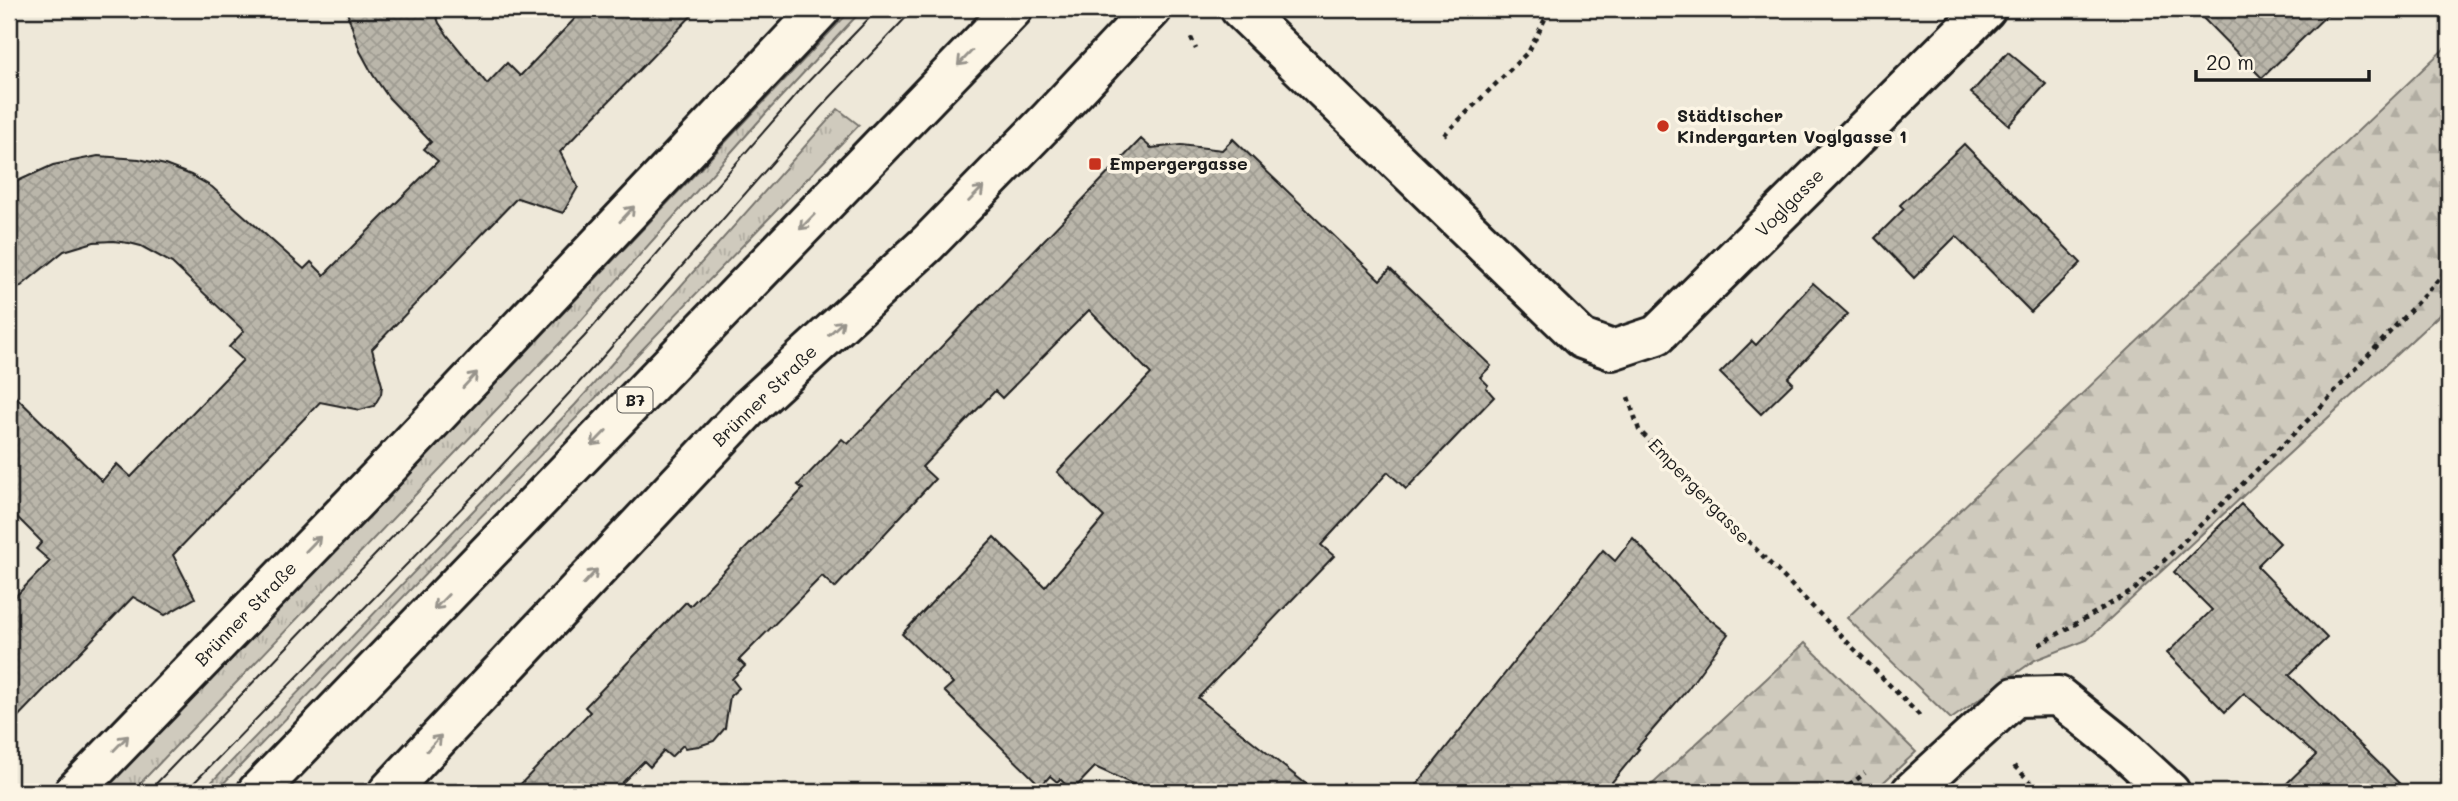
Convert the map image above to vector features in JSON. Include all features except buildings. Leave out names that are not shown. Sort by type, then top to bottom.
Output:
[{"type":"street","name":"Brünner Straße","points":[[74,792],[377,479],[821,9]]},
{"type":"street","name":"B7","points":[[257,792],[1013,9]]},
{"type":"street","name":"Brünner Straße","points":[[388,792],[748,410],[928,243],[1152,9]]},
{"type":"street","points":[[1240,9],[1582,339],[1612,350]]},
{"type":"street","name":"Voglgasse","points":[[1612,350],[1657,335],[1986,9]]},
{"type":"street","points":[[1911,792],[2015,697],[2058,696],[2119,745],[2170,792]]},
{"type":"path","points":[[1408,170],[1529,51],[1550,9]]},
{"type":"path","points":[[2038,645],[2134,590],[2317,411],[2449,268]]},
{"type":"path","name":"Empergergasse","points":[[1612,350],[1639,430],[1955,751]]},
{"type":"path","points":[[1909,724],[1918,714],[1930,707]]},
{"type":"path","points":[[1841,792],[1874,765]]},
{"type":"green space","points":[[852,9],[863,9],[767,112],[579,323],[132,792],[100,792],[510,369]]},
{"type":"green space","points":[[2449,44],[2449,306],[2087,640],[2035,660],[1951,719],[1847,618]]},
{"type":"green space","points":[[838,109],[859,125],[215,792],[202,792],[575,405]]},
{"type":"green space","points":[[1805,643],[1916,752],[1873,792],[1644,792]]},
{"type":"tram line","points":[[148,792],[584,337],[802,88],[878,9]]},
{"type":"tram line","points":[[185,792],[481,488],[600,360],[820,108],[914,9]]},
{"type":"place","name":"Städtischer Kindergarten Voglgasse 1","points":[[1663,126]]},
{"type":"place","name":"Empergergasse","points":[[1095,164]]}]
